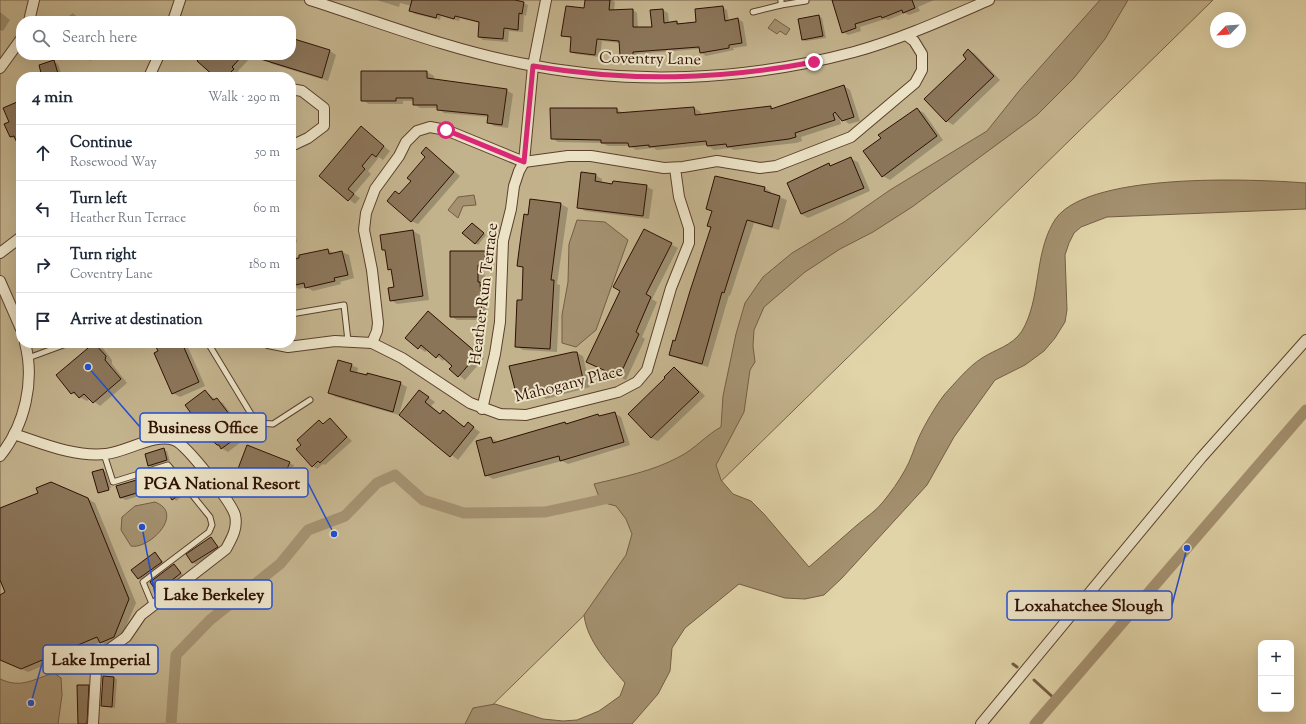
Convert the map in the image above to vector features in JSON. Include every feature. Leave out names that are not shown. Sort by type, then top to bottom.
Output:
[{"type":"street","points":[[30,16],[34,0]]},
{"type":"street","points":[[175,16],[180,0]]},
{"type":"street","name":"Coventry Lane","points":[[310,0],[466,50],[533,66],[605,76],[640,77],[690,77],[731,74],[814,62],[906,35],[989,0]]},
{"type":"street","name":"Heather Run Terrace","points":[[482,409],[495,354],[500,322],[503,241],[511,209],[514,186],[524,162],[533,66],[546,0]]},
{"type":"street","points":[[296,346],[318,342],[348,341],[372,343],[377,331],[378,323],[376,300],[364,230],[366,213],[375,189],[399,156],[406,142],[417,131],[430,127],[438,127],[524,162],[568,156],[591,156],[622,160],[646,166],[675,168],[717,161],[760,168],[776,166],[851,137],[915,83],[920,77],[923,62],[922,54],[914,41],[906,35]]},
{"type":"street","points":[[0,68],[16,46]]},
{"type":"street","points":[[151,72],[157,60]]},
{"type":"street","points":[[296,90],[302,91],[324,108],[324,126],[308,138],[296,144]]},
{"type":"street","name":"Mahogany Place","points":[[372,343],[402,358],[482,409],[509,416],[535,413],[618,392],[631,387],[642,376],[650,362],[671,288],[689,243],[689,228],[679,198],[675,168]]},
{"type":"street","points":[[0,253],[16,241]]},
{"type":"street","points":[[0,281],[16,318]]},
{"type":"street","points":[[981,724],[1201,458],[1306,340]]},
{"type":"street","points":[[0,456],[14,434],[30,385],[26,348]]},
{"type":"street","points":[[14,434],[73,453],[104,454],[160,438],[173,440],[184,446],[228,502],[234,515],[236,525],[234,536],[226,549],[142,615],[126,637],[108,649],[99,659],[96,671],[93,724]]},
{"type":"lane","points":[[753,12],[781,3],[806,2]]},
{"type":"lane","points":[[296,313],[344,305],[348,341]]},
{"type":"lane","points":[[28,358],[55,348]]},
{"type":"lane","points":[[211,348],[251,414],[259,423],[274,424],[310,400]]},
{"type":"lane","points":[[104,454],[113,482],[168,464],[210,517],[212,525],[209,532],[143,582],[153,606]]},
{"type":"shaded area","points":[[0,0],[1213,0],[473,724],[0,724]]},
{"type":"shaded area","points":[[1100,0],[1128,0],[1105,39],[1074,78],[1037,115],[912,207],[873,232],[840,249],[805,272],[764,307],[754,330],[753,346],[755,362],[750,370],[744,412],[716,465],[721,480],[733,494],[751,501],[809,567],[883,502],[898,482],[907,466],[919,437],[930,416],[944,395],[953,385],[977,362],[1009,344],[1022,331],[1028,319],[1032,305],[1047,236],[1053,223],[1069,206],[1097,194],[1131,186],[1170,182],[1248,180],[1306,183],[1306,209],[1107,217],[1081,227],[1074,233],[1065,255],[1067,310],[1065,322],[1055,338],[1044,351],[1025,365],[995,380],[954,437],[927,485],[842,578],[824,595],[805,599],[785,598],[739,584],[685,628],[672,648],[670,671],[658,694],[632,724],[465,724],[473,708],[495,704],[543,719],[563,721],[577,720],[599,711],[620,696],[625,683],[605,660],[594,643],[589,634],[584,615],[626,555],[632,534],[626,519],[616,506],[601,502],[594,484],[638,473],[669,462],[685,454],[721,427],[723,396],[736,334],[745,303],[763,277],[792,253],[844,222],[890,190],[987,131],[1019,91]]},
{"type":"shaded area","points":[[775,19],[790,29],[786,35],[780,31],[777,34],[768,28]]},
{"type":"shaded area","points":[[474,195],[476,205],[463,206],[458,218],[448,210],[458,197]]},
{"type":"shaded area","points":[[577,220],[605,222],[628,240],[596,330],[576,347],[562,343],[562,315],[568,282],[569,244]]},
{"type":"shaded area","points":[[155,502],[164,508],[167,514],[166,522],[154,537],[138,546],[131,546],[121,530],[122,517],[135,506]]},
{"type":"shaded area","points":[[54,673],[61,678],[62,695],[58,724],[0,724],[0,679],[8,682],[21,683]]},
{"type":"building","points":[[412,0],[515,0],[524,2],[522,14],[519,13],[518,30],[504,28],[503,39],[478,37],[479,22],[455,16],[454,19],[437,14],[436,18],[409,11]]},
{"type":"building","points":[[585,0],[610,0],[609,10],[633,9],[633,27],[652,27],[650,10],[663,9],[664,23],[677,21],[677,24],[696,22],[695,9],[723,6],[725,21],[738,18],[742,43],[729,45],[729,48],[700,53],[699,47],[633,52],[633,56],[620,56],[619,41],[597,39],[595,55],[570,52],[571,37],[561,36],[566,6],[584,8]]},
{"type":"building","points":[[832,0],[912,0],[915,8],[903,13],[902,10],[882,18],[881,16],[855,24],[856,28],[842,33]]},
{"type":"building","points":[[819,15],[823,36],[802,40],[798,19]]},
{"type":"building","points":[[296,40],[330,50],[322,78],[264,60],[296,60]]},
{"type":"building","points":[[968,49],[994,76],[946,122],[924,99],[966,59],[963,55]]},
{"type":"building","points":[[54,60],[58,72],[41,72],[39,65]]},
{"type":"building","points":[[238,60],[232,67],[234,69],[231,72],[209,72],[197,61]]},
{"type":"building","points":[[361,71],[427,71],[427,78],[507,89],[502,125],[487,123],[488,115],[437,110],[437,105],[413,105],[413,98],[396,98],[396,101],[361,101]]},
{"type":"building","points":[[844,85],[854,117],[842,121],[835,112],[833,114],[835,120],[795,133],[796,137],[789,139],[727,147],[726,144],[707,146],[706,141],[649,147],[649,145],[629,147],[628,143],[601,143],[601,140],[551,139],[550,108],[617,108],[617,113],[694,107],[695,115],[771,106],[771,109]]},
{"type":"building","points":[[16,102],[16,141],[14,136],[10,137],[4,124],[9,122],[3,108]]},
{"type":"building","points":[[917,108],[937,136],[882,177],[863,151],[881,138],[878,135]]},
{"type":"building","points":[[361,126],[384,146],[376,157],[372,154],[362,166],[365,169],[348,189],[354,194],[348,201],[319,176]]},
{"type":"building","points":[[426,147],[454,172],[411,222],[387,201],[395,191],[399,194],[411,181],[407,178],[425,157],[421,153]]},
{"type":"building","points":[[851,157],[864,188],[801,214],[787,183],[829,163],[830,166]]},
{"type":"building","points":[[581,172],[596,174],[595,181],[612,184],[613,181],[647,185],[643,216],[577,208]]},
{"type":"building","points":[[715,176],[765,187],[764,191],[780,196],[772,227],[747,220],[724,293],[722,292],[702,364],[669,355],[673,340],[675,341],[711,227],[707,226],[712,211],[706,209]]},
{"type":"building","points":[[530,199],[561,203],[551,280],[554,280],[550,349],[515,347],[517,300],[522,300],[523,267],[517,266],[524,214],[528,215]]},
{"type":"building","points":[[472,223],[484,233],[475,244],[462,233]]},
{"type":"building","points":[[644,229],[672,243],[646,294],[651,297],[636,332],[639,334],[619,377],[586,362],[620,291],[613,287]]},
{"type":"building","points":[[413,230],[423,296],[390,301],[388,288],[394,287],[391,269],[388,270],[385,250],[382,250],[380,235]]},
{"type":"building","points":[[328,249],[329,254],[342,251],[348,275],[334,278],[335,281],[305,288],[304,283],[296,285],[296,259],[299,258],[299,255]]},
{"type":"building","points":[[450,251],[485,251],[485,265],[478,265],[478,282],[480,282],[482,317],[450,317]]},
{"type":"building","points":[[428,311],[478,354],[458,377],[449,369],[452,366],[439,354],[436,358],[421,345],[418,349],[405,338]]},
{"type":"building","points":[[88,348],[99,348],[106,356],[105,360],[121,379],[93,403],[84,394],[79,398],[74,392],[71,394],[56,375]]},
{"type":"building","points":[[156,348],[184,348],[199,382],[172,394],[154,353],[158,351]]},
{"type":"building","points":[[577,352],[584,384],[538,396],[538,392],[517,397],[509,366]]},
{"type":"building","points":[[338,360],[352,364],[350,371],[367,375],[367,373],[401,382],[393,412],[328,393]]},
{"type":"building","points":[[674,367],[699,392],[651,438],[628,414],[665,378],[664,377]]},
{"type":"building","points":[[205,390],[213,400],[217,398],[235,422],[232,423],[239,432],[239,436],[221,449],[219,445],[212,440],[209,442],[190,418],[193,416],[185,405]]},
{"type":"building","points":[[419,390],[429,397],[425,402],[440,414],[443,410],[464,427],[468,422],[474,427],[450,457],[399,415]]},
{"type":"building","points":[[615,412],[624,442],[560,461],[559,456],[485,476],[476,441],[491,437],[493,443],[565,422],[566,424],[598,414],[599,416]]},
{"type":"building","points":[[330,418],[347,437],[320,463],[318,461],[312,467],[296,449],[301,445],[297,440],[319,420],[323,424]]},
{"type":"building","points":[[247,445],[290,462],[278,490],[236,474]]},
{"type":"building","points":[[164,448],[167,460],[148,466],[145,454]]},
{"type":"building","points":[[103,469],[109,490],[98,493],[92,472]]},
{"type":"building","points":[[157,474],[160,486],[120,498],[116,486]]},
{"type":"building","points":[[170,476],[182,493],[172,500],[161,483]]},
{"type":"building","points":[[51,482],[88,498],[129,599],[114,637],[100,643],[97,637],[21,669],[0,660],[0,595],[5,592],[0,580],[0,508],[38,493],[36,488]]},
{"type":"building","points":[[211,537],[218,547],[192,563],[186,554]]},
{"type":"building","points":[[155,552],[162,562],[138,579],[131,570]]},
{"type":"building","points":[[174,564],[181,573],[157,592],[150,582]]},
{"type":"building","points":[[103,676],[114,677],[112,707],[101,706]]},
{"type":"building","points":[[77,685],[89,685],[87,724],[78,724]]},
{"type":"waterway","points":[[1035,724],[1306,410]]},
{"type":"waterway","points":[[171,724],[176,655],[210,620],[280,564],[308,530],[345,516],[377,483],[395,475],[423,500],[464,513],[545,512],[614,497]]},
{"type":"waterway","points":[[1013,664],[1017,667]]},
{"type":"waterway","points":[[1034,680],[1056,700]]},
{"type":"place","name":"Business Office","points":[[88,367]]},
{"type":"place","name":"Lake Berkeley","points":[[142,527]]},
{"type":"place","name":"PGA National Resort","points":[[334,534]]},
{"type":"place","name":"Loxahatchee Slough","points":[[1187,548]]},
{"type":"place","name":"Lake Imperial","points":[[31,703]]},
{"type":"route","points":[[446,130],[524,162],[533,66],[605,76],[647,78],[731,74],[814,62]]}]
